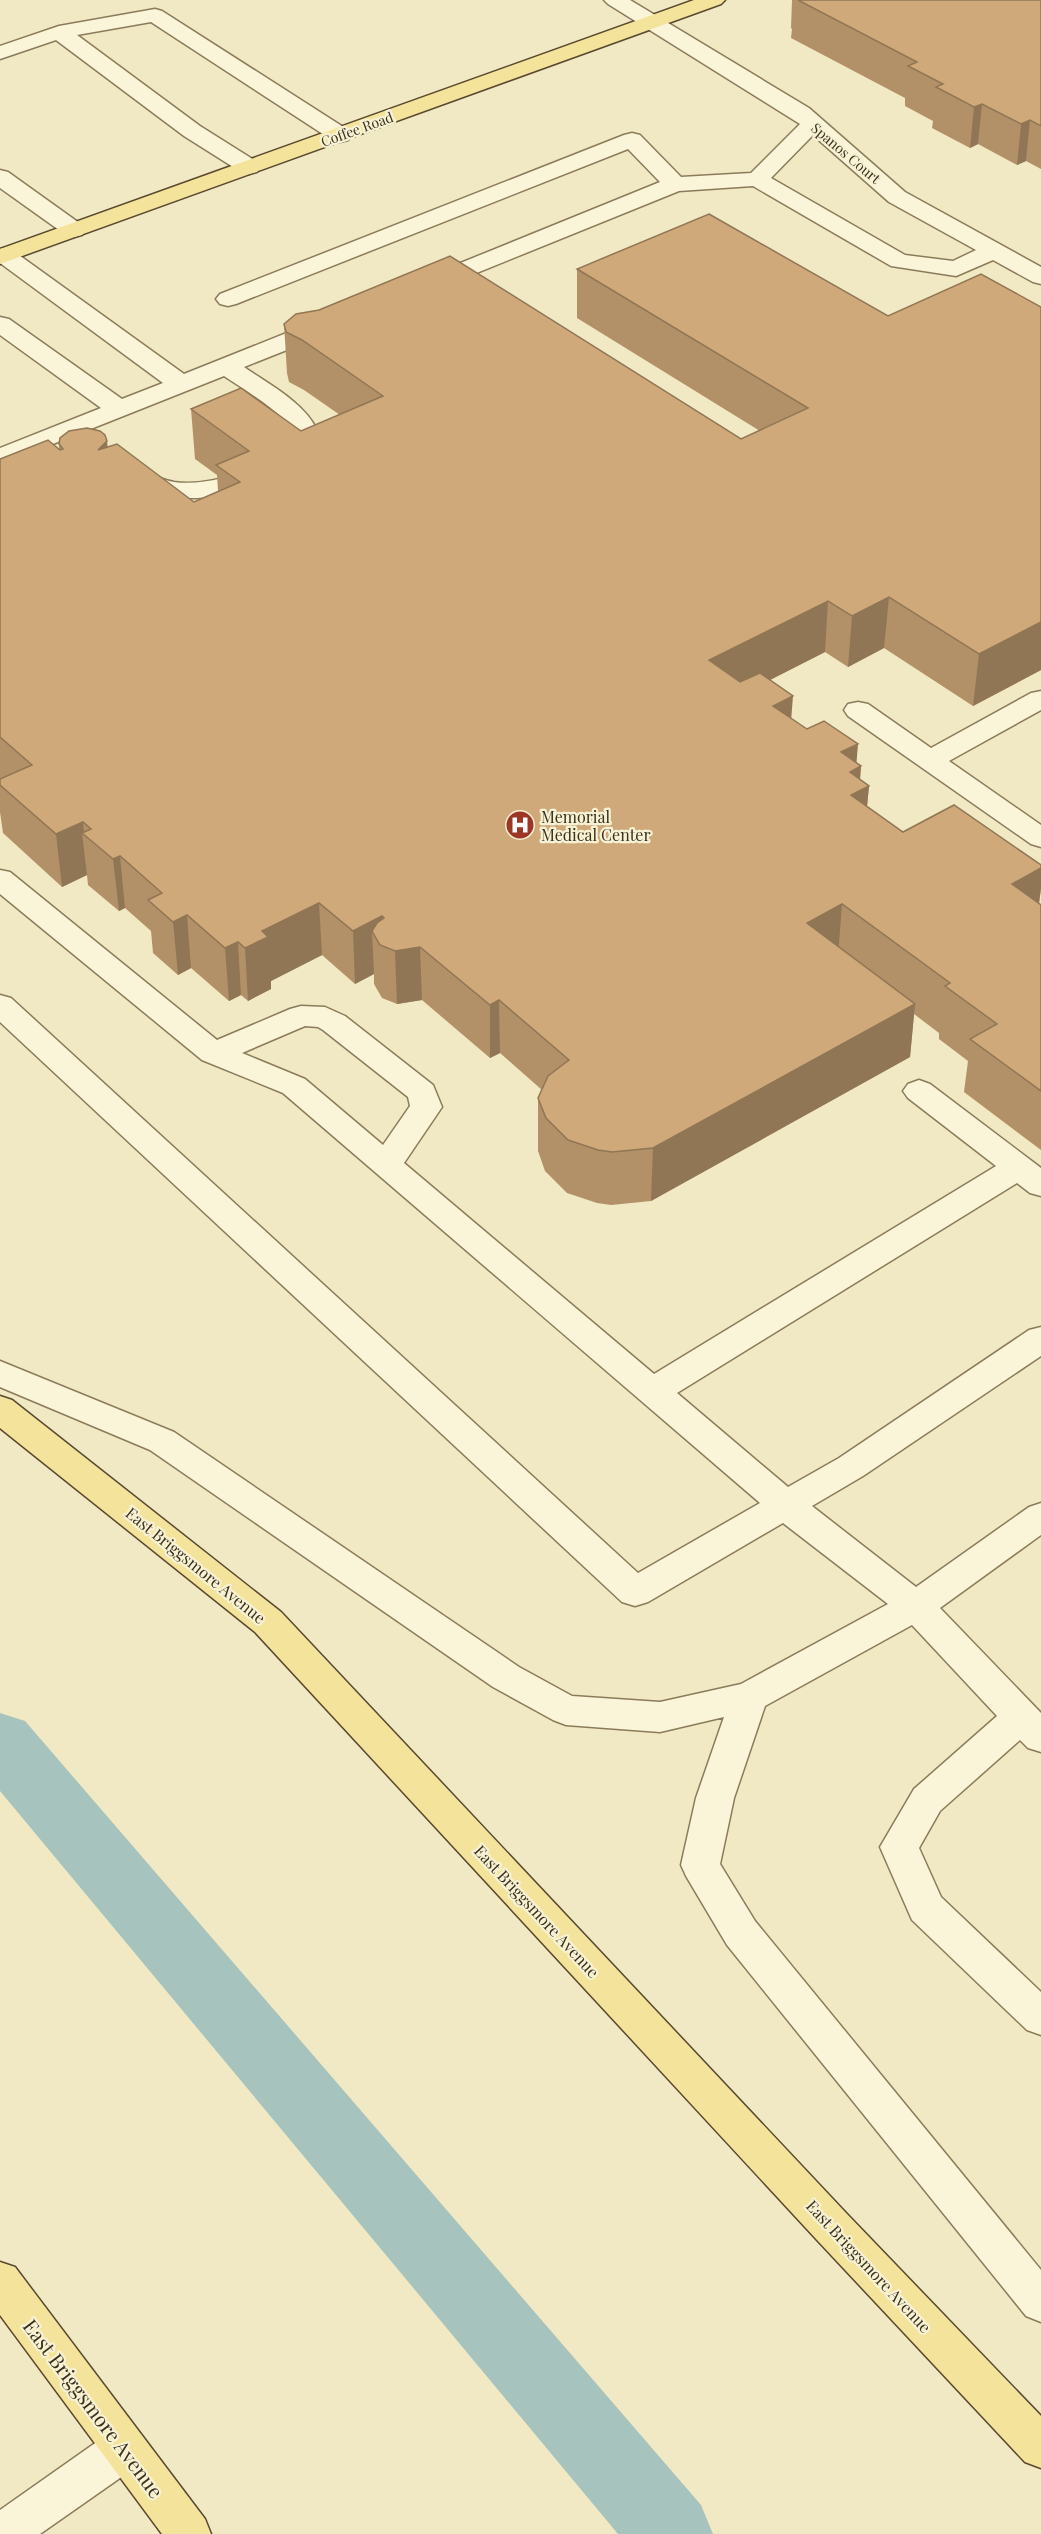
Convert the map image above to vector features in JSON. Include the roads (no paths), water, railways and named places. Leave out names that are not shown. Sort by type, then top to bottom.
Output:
[{"type":"main road","name":"Coffee Road","points":[[6,248],[74,230],[714,0]]},
{"type":"main road","name":"East Briggsmore Avenue","points":[[0,1409],[268,1622],[832,2227],[1041,2447]]},
{"type":"main road","name":"East Briggsmore Avenue","points":[[0,2281],[189,2534]]},
{"type":"street","name":"Spanos Court","points":[[615,0],[801,113],[811,125],[897,197],[1041,277]]},
{"type":"street","points":[[0,53],[59,32],[155,15],[340,135]]},
{"type":"street","points":[[59,32],[192,130],[249,168]]},
{"type":"street","points":[[757,178],[811,125]]},
{"type":"street","points":[[228,299],[632,140],[675,184]]},
{"type":"street","points":[[0,177],[74,230]]},
{"type":"street","points":[[412,291],[465,279],[675,184],[757,178],[899,261],[956,269],[995,250]]},
{"type":"street","points":[[6,248],[181,384]]},
{"type":"street","points":[[0,457],[346,317]]},
{"type":"street","points":[[0,324],[119,409]]},
{"type":"street","points":[[120,466],[137,478],[156,486],[191,492],[228,487],[297,454],[305,440],[305,431],[300,423],[284,408],[226,366]]},
{"type":"street","points":[[68,430],[94,448]]},
{"type":"street","points":[[930,760],[1041,699]]},
{"type":"street","points":[[858,710],[1041,838]]},
{"type":"street","points":[[0,879],[213,1053],[294,1086],[784,1505],[916,1606],[1031,1727],[927,1800],[899,1846],[926,1908],[1041,2018]]},
{"type":"street","points":[[0,1005],[635,1592],[851,1467],[1041,1339]]},
{"type":"street","points":[[213,1053],[301,1016],[325,1017],[422,1092],[425,1098],[426,1107],[386,1165]]},
{"type":"street","points":[[652,1392],[1029,1176],[919,1091]]},
{"type":"street","points":[[0,1373],[162,1441],[506,1677],[566,1710],[660,1717],[750,1697],[916,1606],[1041,1516]]},
{"type":"street","points":[[750,1697],[715,1798],[700,1865],[741,1933],[1041,2302]]},
{"type":"street","points":[[3,2534],[124,2449]]},
{"type":"waterway","points":[[0,1741],[671,2534]]},
{"type":"place","name":"Memorial Medical Center","points":[[520,825]]}]
